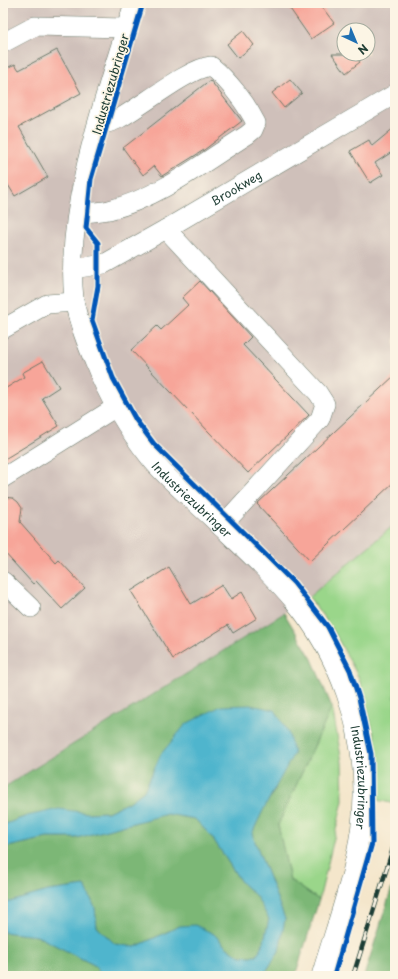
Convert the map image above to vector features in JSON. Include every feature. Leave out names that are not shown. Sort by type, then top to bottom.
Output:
[{"type":"street","name":"Industriezubringer","points":[[134,3],[97,126],[78,214],[73,269],[74,302],[85,340],[101,379],[124,422],[153,461],[283,589],[316,631],[327,651],[345,693],[358,738],[363,778],[362,812],[359,840],[353,868],[321,976]]},
{"type":"street","points":[[3,43],[35,26],[126,28]]},
{"type":"street","points":[[78,214],[108,210],[161,189],[247,135],[253,130],[256,123],[250,112],[219,73],[210,66],[203,67],[184,77],[119,120],[97,126]]},
{"type":"street","name":"Brookweg","points":[[73,269],[104,264],[395,94]]},
{"type":"street","points":[[166,229],[313,387],[325,404],[320,418],[221,527]]},
{"type":"street","points":[[3,329],[47,304],[74,302]]},
{"type":"street","points":[[3,478],[116,407]]},
{"type":"street","points":[[3,581],[31,608]]},
{"type":"shaded area","points":[[3,3],[395,3],[395,524],[309,597],[3,788]]},
{"type":"green space","points":[[395,524],[395,804],[377,800],[375,738],[359,678],[333,630],[309,597]]},
{"type":"green space","points":[[284,613],[312,659],[332,707],[278,825],[290,880],[319,900],[295,976],[263,976],[279,951],[285,919],[252,834],[262,811],[276,788],[161,754],[144,791],[131,801],[108,812],[27,816],[3,825],[3,788]]},
{"type":"green space","points":[[332,707],[342,762],[343,801],[319,900],[290,880],[278,825]]},
{"type":"green space","points":[[167,814],[195,819],[212,837],[241,882],[256,896],[269,919],[264,941],[257,956],[241,956],[226,947],[214,934],[179,926],[135,947],[115,944],[97,927],[95,908],[85,886],[48,891],[3,904],[3,848],[47,838],[77,838]]},
{"type":"green space","points":[[395,878],[395,976],[364,976]]},
{"type":"green space","points":[[3,932],[37,936],[94,965],[102,976],[3,976]]},
{"type":"water","points":[[250,705],[275,710],[288,732],[294,753],[252,834],[285,919],[279,951],[263,976],[102,976],[94,965],[37,936],[3,932],[3,904],[48,891],[85,886],[95,908],[97,927],[115,944],[135,947],[180,926],[195,925],[214,934],[226,947],[241,956],[257,956],[264,941],[269,919],[256,896],[241,882],[212,837],[195,819],[167,814],[77,838],[47,838],[3,848],[3,825],[27,816],[59,809],[88,813],[108,812],[131,801],[144,791],[161,754],[186,724],[221,706]]},
{"type":"building","points":[[286,3],[319,3],[334,23],[311,39]]},
{"type":"building","points":[[243,31],[254,45],[238,58],[227,44]]},
{"type":"building","points":[[57,50],[81,93],[19,127],[48,177],[15,196],[3,177],[3,70],[15,64],[19,70]]},
{"type":"building","points":[[332,54],[336,54],[336,59]]},
{"type":"building","points":[[338,62],[360,62],[346,73]]},
{"type":"building","points":[[290,79],[302,93],[284,108],[272,93]]},
{"type":"building","points":[[210,80],[242,121],[204,150],[162,176],[154,166],[143,175],[123,148]]},
{"type":"building","points":[[395,127],[395,150],[375,163],[383,175],[370,183],[350,151],[369,140],[372,146]]},
{"type":"building","points":[[200,281],[251,337],[243,345],[309,415],[248,473],[131,350],[157,326],[161,330],[188,305],[182,298]]},
{"type":"building","points":[[43,361],[59,387],[42,398],[59,426],[3,460],[3,390],[24,377],[22,373]]},
{"type":"building","points":[[395,375],[395,481],[310,561],[257,504]]},
{"type":"building","points":[[3,497],[13,498],[18,502],[22,508],[20,522],[56,563],[59,560],[85,588],[62,609],[36,581],[33,584],[3,551]]},
{"type":"building","points":[[169,567],[191,604],[222,585],[231,599],[242,592],[257,618],[233,633],[228,625],[173,659],[131,591]]},
{"type":"railway","points":[[353,976],[395,842]]},
{"type":"cycle path","points":[[143,3],[91,179],[86,228],[98,243],[98,286],[92,320],[113,378],[136,420],[154,444],[294,583],[328,627],[350,670],[359,698],[371,754],[372,843],[334,976]]}]
